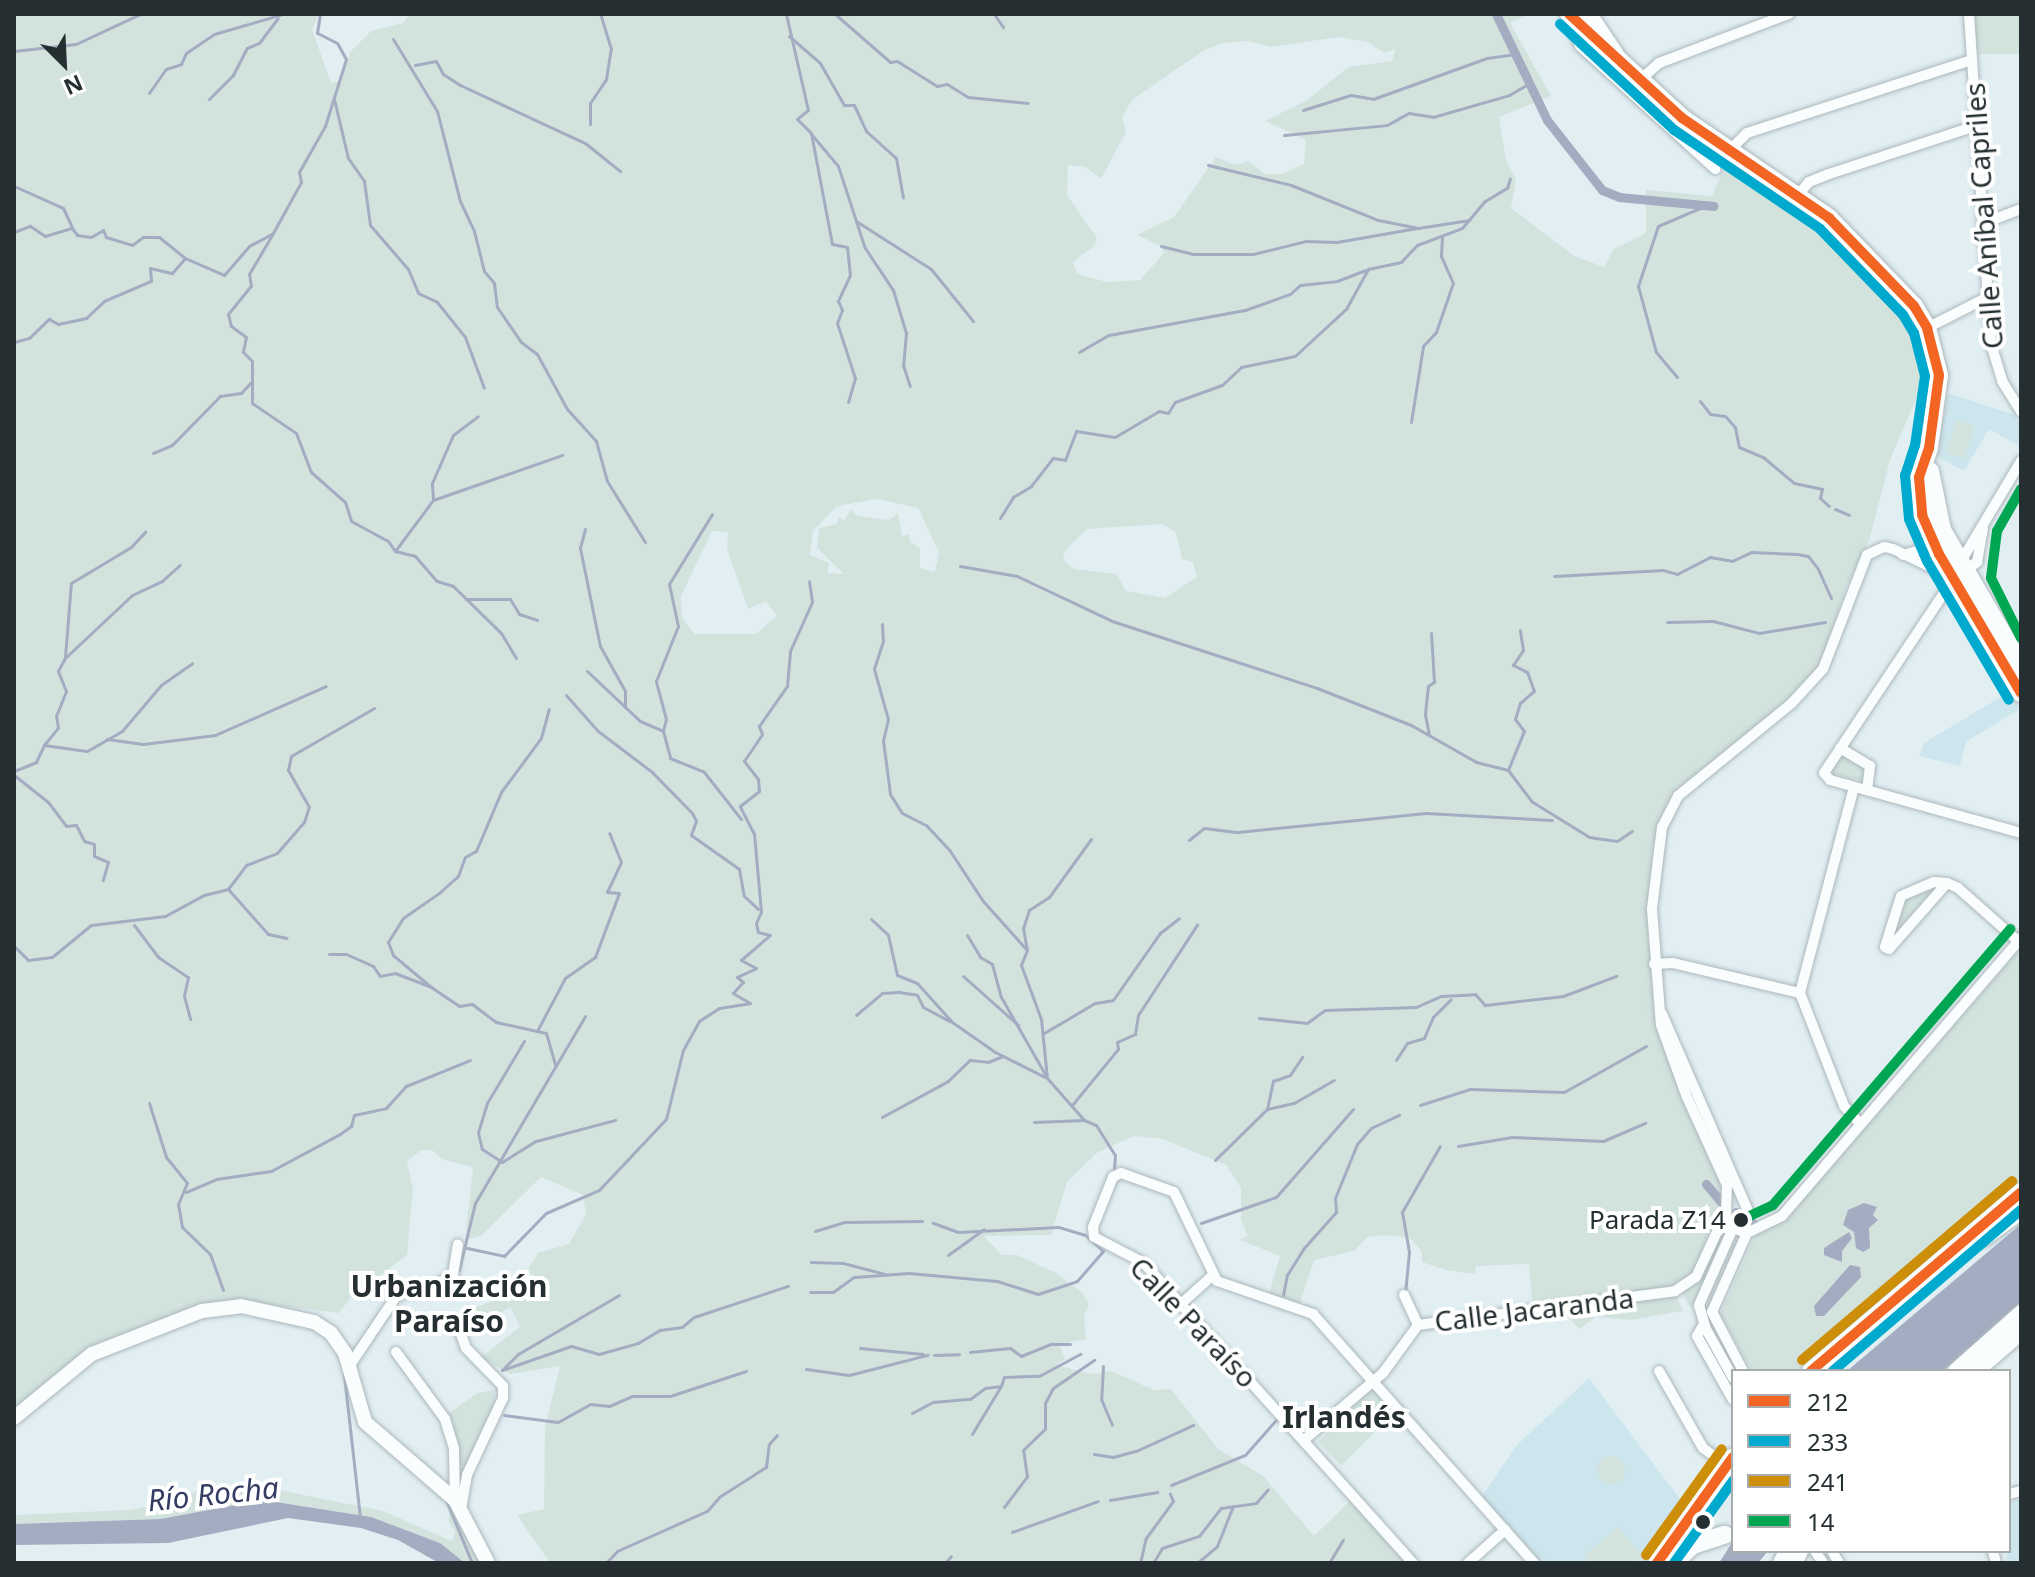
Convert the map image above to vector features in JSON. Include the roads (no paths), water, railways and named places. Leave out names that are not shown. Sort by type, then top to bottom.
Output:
[{"type":"highway","points":[[1579,18],[1632,75],[1682,118],[1728,152],[1798,195],[1863,248],[1927,328],[1939,375],[1929,448],[1919,477],[1927,532],[1964,568],[1973,596]]},
{"type":"highway","points":[[1929,448],[1936,514],[1964,568],[1973,596],[2013,664],[2021,693]]},
{"type":"highway","points":[[1943,597],[1973,596]]},
{"type":"highway","points":[[1813,1369],[2021,1192]]},
{"type":"highway","points":[[1829,1369],[1919,1287],[2016,1213]]},
{"type":"highway","points":[[1657,1563],[1731,1466]]},
{"type":"highway","points":[[1672,1563],[1731,1466]]},
{"type":"highway","points":[[1672,1563],[1693,1545],[1724,1535]]},
{"type":"main road","points":[[1958,1369],[2021,1313]]},
{"type":"main road","points":[[1978,1369],[2021,1332]]},
{"type":"street","points":[[1632,75],[1789,14]]},
{"type":"street","name":"Calle Aníbal Capriles","points":[[1969,14],[1986,298],[1994,363],[2021,411]]},
{"type":"street","points":[[1579,18],[1574,33],[1580,46],[1675,136],[1715,169]]},
{"type":"street","points":[[1728,152],[1747,133],[1972,60]]},
{"type":"street","points":[[1675,136],[1682,118]]},
{"type":"street","points":[[1798,195],[1809,182],[1829,174],[1976,126]]},
{"type":"street","points":[[1982,224],[2021,209]]},
{"type":"street","points":[[1927,328],[1986,298]]},
{"type":"street","points":[[2021,461],[1983,527],[1964,568],[1840,748],[1825,776],[1854,787],[2021,833]]},
{"type":"street","points":[[1964,568],[1983,527]]},
{"type":"street","points":[[1903,555],[1920,550],[1927,532]]},
{"type":"street","points":[[1729,1221],[1727,1185],[1686,1095],[1661,1012],[1654,964],[1654,871],[1670,808],[1702,774],[1792,703],[1823,669],[1867,555],[1884,547],[1903,555],[1964,568]]},
{"type":"street","points":[[1840,748],[1870,766],[1867,790]]},
{"type":"street","points":[[1854,787],[1800,993],[1844,1106],[1860,1124]]},
{"type":"street","points":[[1742,1369],[1712,1309],[1747,1233],[1760,1224],[1782,1216],[2020,940],[1947,883],[1923,883],[1901,896],[1885,947],[1889,949],[1947,883]]},
{"type":"street","points":[[1654,964],[1673,963],[1800,993]]},
{"type":"street","points":[[1661,1012],[1748,1211],[1760,1224]]},
{"type":"street","name":"Calle Paraíso","points":[[1212,1276],[1179,1197],[1121,1173],[1113,1177],[1094,1237],[1144,1263],[1413,1563]]},
{"type":"street","points":[[1731,1374],[1700,1312],[1729,1221],[1737,1206],[1748,1211]]},
{"type":"street","points":[[1729,1221],[1747,1233]]},
{"type":"street","name":"Calle Jacaranda","points":[[1304,1440],[1372,1381],[1418,1325],[1675,1291],[1696,1277],[1717,1232],[1729,1221]]},
{"type":"street","points":[[350,1365],[397,1295],[432,1287],[453,1275],[458,1244]]},
{"type":"street","points":[[1182,1303],[1212,1276],[1313,1314],[1534,1563]]},
{"type":"street","points":[[1404,1295],[1418,1325]]},
{"type":"street","points":[[14,1418],[92,1354],[214,1308],[241,1306],[314,1322],[331,1333],[350,1365],[365,1422],[458,1505],[488,1563]]},
{"type":"street","points":[[1704,1324],[1697,1336],[1731,1396]]},
{"type":"street","points":[[458,1326],[466,1348],[503,1386],[503,1398],[467,1475],[458,1505]]},
{"type":"street","points":[[396,1352],[445,1419],[454,1449],[458,1505]]},
{"type":"street","points":[[1659,1371],[1703,1448],[1731,1466]]},
{"type":"street","points":[[1468,1563],[1505,1530]]},
{"type":"waterway","points":[[14,51],[76,44],[140,14]]},
{"type":"waterway","points":[[149,93],[166,69],[181,64],[186,53],[214,34],[283,14]]},
{"type":"waterway","points":[[14,342],[29,338],[49,319],[58,324],[86,318],[104,301],[151,281],[150,268],[172,273],[185,258],[224,275],[249,246],[273,233],[301,182],[299,172],[325,126],[346,59],[337,43],[317,33],[320,14]]},
{"type":"waterway","points":[[590,124],[590,103],[606,79],[611,49],[600,14]]},
{"type":"waterway","points":[[786,14],[808,110],[797,119],[811,133],[832,244],[847,247],[850,275],[838,301],[842,310],[837,323],[855,378],[848,402]]},
{"type":"waterway","points":[[835,14],[890,62],[897,61],[937,86],[947,84],[968,97],[1028,103]]},
{"type":"waterway","points":[[994,14],[1003,27]]},
{"type":"waterway","points":[[1496,14],[1547,120],[1602,190],[1619,197],[1714,206]]},
{"type":"waterway","points":[[209,99],[233,75],[247,48],[259,43],[278,18]]},
{"type":"waterway","points":[[789,36],[820,63],[844,105],[854,105],[866,131],[896,158],[903,197]]},
{"type":"waterway","points":[[393,39],[437,111],[460,201],[474,231],[484,271],[494,283],[497,307],[521,342],[537,354],[567,409],[596,441],[607,481],[645,542]]},
{"type":"waterway","points":[[1303,110],[1351,95],[1373,99],[1487,58],[1514,54]]},
{"type":"waterway","points":[[415,65],[436,61],[443,74],[460,85],[585,143],[620,171]]},
{"type":"waterway","points":[[1284,135],[1387,125],[1409,113],[1433,117],[1509,95],[1528,84]]},
{"type":"waterway","points":[[334,99],[348,158],[364,181],[370,225],[408,269],[418,293],[437,302],[465,337],[484,388]]},
{"type":"waterway","points":[[812,135],[838,166],[856,221],[931,269],[973,321]]},
{"type":"waterway","points":[[1208,165],[1291,185],[1378,220],[1418,228],[1469,220]]},
{"type":"waterway","points":[[1000,518],[1013,497],[1031,486],[1053,458],[1065,460],[1076,431],[1115,437],[1159,411],[1168,413],[1175,402],[1222,385],[1241,367],[1295,356],[1346,309],[1368,269],[1401,262],[1417,245],[1462,228],[1485,201],[1507,188],[1510,178]]},
{"type":"waterway","points":[[14,186],[63,208],[72,227]]},
{"type":"waterway","points":[[1677,377],[1656,352],[1638,286],[1658,226],[1707,205]]},
{"type":"waterway","points":[[856,221],[865,248],[893,290],[906,333],[903,365],[910,386]]},
{"type":"waterway","points":[[14,232],[30,226],[45,236],[72,228],[77,235],[91,237],[103,230],[106,237],[132,245],[143,237],[159,237],[185,258]]},
{"type":"waterway","points":[[1161,246],[1192,254],[1253,254],[1306,241],[1337,242],[1417,228]]},
{"type":"waterway","points":[[153,453],[172,445],[220,396],[241,393],[252,381],[252,361],[243,352],[246,337],[231,326],[228,314],[251,286],[249,274],[272,235]]},
{"type":"waterway","points":[[1411,422],[1423,346],[1436,332],[1453,283],[1441,256],[1442,236]]},
{"type":"waterway","points":[[1079,352],[1109,335],[1245,310],[1290,294],[1300,285],[1337,281],[1365,270]]},
{"type":"waterway","points":[[252,381],[252,403],[296,433],[311,472],[345,502],[351,521],[388,541],[395,551],[415,556],[437,581],[453,586],[501,633],[516,658]]},
{"type":"waterway","points":[[1700,401],[1710,414],[1725,416],[1735,427],[1739,447],[1763,457],[1794,483],[1822,489],[1820,498],[1829,506]]},
{"type":"waterway","points":[[433,499],[432,483],[453,435],[478,416]]},
{"type":"waterway","points":[[395,551],[433,500],[562,455]]},
{"type":"waterway","points":[[1835,509],[1849,515]]},
{"type":"waterway","points":[[663,731],[666,719],[656,681],[678,626],[669,584],[712,514]]},
{"type":"waterway","points":[[585,529],[580,548],[600,646],[625,691],[625,707]]},
{"type":"waterway","points":[[65,657],[71,583],[131,547],[145,532]]},
{"type":"waterway","points":[[1554,576],[1663,570],[1677,574],[1710,557],[1732,561],[1751,552],[1797,554],[1808,556],[1818,569],[1831,598]]},
{"type":"waterway","points":[[44,745],[58,728],[56,716],[66,691],[58,671],[65,658],[132,595],[162,581],[180,565]]},
{"type":"waterway","points":[[960,566],[1017,576],[1112,621],[1317,688],[1411,725],[1476,762],[1508,770],[1531,801],[1589,837],[1617,841],[1632,831]]},
{"type":"waterway","points":[[467,1248],[504,1256],[546,1213],[599,1190],[666,1119],[683,1050],[699,1021],[719,1008],[750,1003],[733,993],[743,982],[737,977],[756,968],[741,960],[770,935],[758,932],[756,923],[761,912],[754,834],[740,806],[759,791],[758,779],[744,761],[762,734],[759,726],[787,686],[790,651],[812,602],[809,581]]},
{"type":"waterway","points":[[466,599],[510,599],[519,614],[537,620]]},
{"type":"waterway","points":[[1667,622],[1713,621],[1759,633],[1825,622]]},
{"type":"waterway","points":[[882,624],[883,641],[874,669],[888,719],[883,740],[890,794],[902,813],[926,825],[950,851],[983,901],[1026,949]]},
{"type":"waterway","points":[[1508,770],[1524,731],[1515,719],[1520,703],[1534,691],[1527,672],[1513,665],[1523,650],[1520,630]]},
{"type":"waterway","points":[[1429,735],[1425,714],[1428,686],[1434,682],[1431,633]]},
{"type":"waterway","points":[[14,771],[36,762],[44,745],[87,751],[122,731],[161,685],[192,663]]},
{"type":"waterway","points":[[587,671],[640,721],[663,731],[670,758],[704,772],[741,819]]},
{"type":"waterway","points":[[107,739],[143,744],[215,735],[326,686]]},
{"type":"waterway","points":[[566,695],[598,731],[652,772],[692,813],[696,821],[691,835],[739,869],[744,896],[758,909]]},
{"type":"waterway","points":[[14,946],[28,960],[52,957],[91,925],[165,916],[204,895],[228,889],[246,865],[277,853],[304,822],[309,807],[288,770],[291,756],[374,708]]},
{"type":"waterway","points":[[431,987],[393,955],[388,942],[403,918],[458,876],[465,857],[476,851],[501,792],[541,738],[549,709]]},
{"type":"waterway","points":[[14,775],[48,802],[66,826],[76,825],[84,841],[94,844],[94,856],[108,862],[103,880]]},
{"type":"waterway","points":[[1189,840],[1204,828],[1238,832],[1426,813],[1552,820]]},
{"type":"waterway","points":[[538,1029],[565,978],[595,957],[619,893],[607,892],[621,862],[609,833]]},
{"type":"waterway","points":[[1091,839],[1049,897],[1029,910],[1023,928],[1027,950],[1021,965],[1041,1019],[1047,1078],[1084,1120],[1096,1125],[1115,1155],[1114,1169]]},
{"type":"waterway","points":[[228,889],[268,934],[287,938]]},
{"type":"waterway","points":[[1044,1033],[1095,1003],[1113,1000],[1160,933],[1179,918]]},
{"type":"waterway","points":[[871,919],[888,935],[897,975],[917,983],[952,1022],[995,1052],[1045,1077]]},
{"type":"waterway","points":[[134,925],[158,957],[188,977],[184,996],[190,1019]]},
{"type":"waterway","points":[[1072,1105],[1118,1049],[1117,1042],[1135,1034],[1138,1015],[1197,925]]},
{"type":"waterway","points":[[967,935],[980,957],[992,964],[1001,997],[1045,1074]]},
{"type":"waterway","points":[[329,954],[346,954],[373,966],[380,976],[395,973],[431,987],[459,1006],[472,1004],[496,1022],[546,1033],[556,1067]]},
{"type":"waterway","points":[[963,976],[1018,1025]]},
{"type":"waterway","points":[[1259,1018],[1307,1023],[1325,1010],[1416,1007],[1441,996],[1475,994],[1485,1005],[1563,996],[1616,976]]},
{"type":"waterway","points":[[856,1015],[882,993],[899,992],[917,995],[923,1007],[949,1021]]},
{"type":"waterway","points":[[1396,1060],[1407,1043],[1424,1038],[1433,1017],[1451,999]]},
{"type":"waterway","points":[[459,1270],[475,1203],[585,1016]]},
{"type":"waterway","points":[[524,1041],[487,1103],[478,1133],[482,1149],[502,1162],[536,1141],[615,1120]]},
{"type":"waterway","points":[[1420,1105],[1470,1089],[1564,1092],[1646,1046]]},
{"type":"waterway","points":[[882,1117],[948,1081],[970,1060],[988,1062],[1003,1056]]},
{"type":"waterway","points":[[1267,1109],[1273,1081],[1290,1075],[1302,1057]]},
{"type":"waterway","points":[[186,1192],[216,1179],[271,1171],[340,1134],[351,1126],[354,1115],[386,1108],[406,1086],[470,1060]]},
{"type":"waterway","points":[[1215,1160],[1267,1109],[1294,1103],[1334,1080]]},
{"type":"waterway","points":[[149,1103],[166,1157],[187,1183],[178,1204],[182,1227],[210,1254],[223,1290]]},
{"type":"waterway","points":[[1201,1223],[1276,1197],[1353,1109]]},
{"type":"waterway","points":[[1283,1295],[1287,1275],[1303,1249],[1336,1212],[1335,1198],[1357,1144],[1371,1128],[1399,1115]]},
{"type":"waterway","points":[[1034,1122],[1084,1120]]},
{"type":"waterway","points":[[1458,1146],[1512,1137],[1603,1141],[1645,1123]]},
{"type":"waterway","points":[[1405,1294],[1409,1252],[1402,1212],[1440,1146]]},
{"type":"waterway","points":[[1706,1184],[1721,1202]]},
{"type":"waterway","points":[[1736,1212],[1753,1223]]},
{"type":"waterway","points":[[815,1231],[844,1222],[922,1221]]},
{"type":"waterway","points":[[810,1292],[833,1292],[854,1277],[909,1273],[997,1281],[1038,1294],[1077,1281],[1103,1251],[1085,1235],[1058,1227],[958,1232],[933,1223]]},
{"type":"waterway","points":[[948,1255],[984,1229]]},
{"type":"waterway","points":[[811,1262],[843,1263],[885,1274]]},
{"type":"waterway","points":[[502,1370],[571,1346],[599,1354],[638,1343],[660,1330],[682,1327],[694,1317],[788,1286]]},
{"type":"waterway","points":[[502,1370],[518,1354],[619,1295]]},
{"type":"waterway","points":[[970,1352],[1010,1348],[1021,1356],[1050,1344],[1070,1344]]},
{"type":"waterway","points":[[860,1348],[923,1354]]},
{"type":"waterway","points":[[934,1355],[959,1354]]},
{"type":"waterway","points":[[912,1413],[933,1402],[970,1399],[985,1388],[1001,1386],[1004,1377],[1039,1376],[1080,1354]]},
{"type":"waterway","points":[[806,1369],[849,1375],[927,1355]]},
{"type":"waterway","points":[[1004,1507],[1027,1477],[1023,1450],[1045,1429],[1045,1403],[1053,1388],[1094,1360]]},
{"type":"waterway","points":[[1103,1366],[1101,1399],[1112,1425]]},
{"type":"waterway","points":[[504,1415],[558,1422],[590,1404],[609,1406],[632,1396],[670,1396],[746,1371]]},
{"type":"waterway","points":[[344,1375],[360,1517]]},
{"type":"waterway","points":[[972,1434],[1001,1386]]},
{"type":"waterway","points":[[1171,1485],[1245,1455],[1276,1420]]},
{"type":"waterway","points":[[1094,1454],[1113,1457],[1136,1451],[1193,1425]]},
{"type":"waterway","points":[[606,1563],[617,1551],[707,1511],[719,1497],[766,1467],[769,1444],[777,1435]]},
{"type":"waterway","points":[[1153,1563],[1162,1548],[1199,1536],[1221,1508],[1256,1503],[1268,1489]]},
{"type":"waterway","points":[[1110,1500],[1157,1492]]},
{"type":"waterway","points":[[1140,1563],[1146,1538],[1173,1501],[1170,1494]]},
{"type":"waterway","points":[[446,1500],[472,1563]]},
{"type":"waterway","points":[[1012,1532],[1098,1501]]},
{"type":"waterway","points":[[1197,1563],[1217,1546],[1233,1506]]},
{"type":"waterway","points":[[1329,1563],[1343,1540]]},
{"type":"waterway","points":[[945,1563],[951,1556]]},
{"type":"place","name":"Parada Z14","points":[[1741,1220]]},
{"type":"district","name":"Urbanización Paraíso","points":[[449,1303]]},
{"type":"district","name":"Irlandés","points":[[1344,1417]]},
{"type":"water label","name":"Río Rocha","points":[[213,1494]]}]
